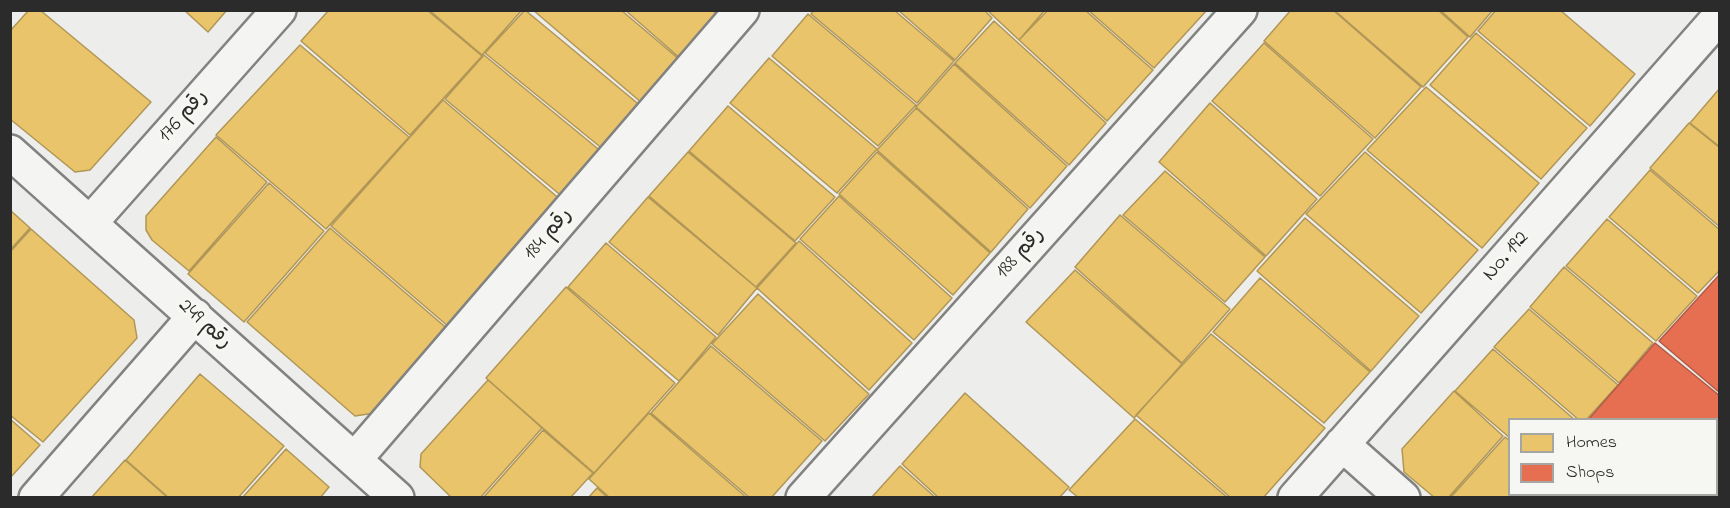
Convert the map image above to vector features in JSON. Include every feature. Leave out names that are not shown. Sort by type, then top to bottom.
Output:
[{"type":"street","name":"رقم 176","points":[[90,223],[279,10]]},
{"type":"street","name":"رقم 184","points":[[355,459],[742,10]]},
{"type":"street","name":"رقم 188","points":[[802,498],[1240,10]]},
{"type":"street","name":"No. 192","points":[[1295,498],[1719,16]]},
{"type":"street","name":"رقم 249","points":[[10,152],[397,498]]},
{"type":"street","points":[[36,498],[195,316]]},
{"type":"street","points":[[1342,444],[1403,498]]},
{"type":"building: Homes","points":[[29,10],[40,10],[151,102],[90,170],[75,172],[10,119],[10,31]]},
{"type":"building: Homes","points":[[184,10],[227,10],[208,32]]},
{"type":"building: Homes","points":[[329,10],[427,10],[482,56],[410,135],[301,41]]},
{"type":"building: Homes","points":[[429,10],[522,10],[482,55]]},
{"type":"building: Homes","points":[[525,10],[642,107],[604,150],[485,53]]},
{"type":"building: Homes","points":[[533,10],[621,10],[680,60],[642,103]]},
{"type":"building: Homes","points":[[625,10],[712,10],[719,16],[681,59]]},
{"type":"building: Homes","points":[[814,10],[894,10],[954,61],[917,103],[811,14]]},
{"type":"building: Homes","points":[[898,10],[984,10],[992,18],[955,60]]},
{"type":"building: Homes","points":[[987,10],[1045,10],[1019,40]]},
{"type":"building: Homes","points":[[1048,10],[1085,10],[1153,70],[1107,121],[1019,40]]},
{"type":"building: Homes","points":[[1088,10],[1207,10],[1154,68]]},
{"type":"building: Homes","points":[[1291,10],[1333,10],[1421,87],[1375,138],[1264,41]]},
{"type":"building: Homes","points":[[1334,10],[1438,10],[1468,37],[1423,87]]},
{"type":"building: Homes","points":[[1440,10],[1493,10],[1470,37]]},
{"type":"building: Homes","points":[[1496,10],[1560,10],[1635,74],[1590,126],[1478,31]]},
{"type":"building: Homes","points":[[808,14],[916,105],[878,146],[772,56]]},
{"type":"building: Homes","points":[[994,21],[1106,123],[1069,165],[955,63]]},
{"type":"building: Homes","points":[[1476,33],[1587,128],[1541,179],[1430,85]]},
{"type":"building: Homes","points":[[1264,43],[1373,139],[1320,196],[1212,101]]},
{"type":"building: Homes","points":[[300,45],[409,137],[326,229],[216,135]]},
{"type":"building: Homes","points":[[484,55],[603,153],[564,198],[445,99]]},
{"type":"building: Homes","points":[[769,58],[877,149],[837,193],[730,103]]},
{"type":"building: Homes","points":[[954,64],[1067,166],[1030,208],[916,107]]},
{"type":"building: Homes","points":[[1426,87],[1539,183],[1482,248],[1367,150]]},
{"type":"building: Homes","points":[[1720,88],[1720,147],[1690,123]]},
{"type":"building: Homes","points":[[443,100],[562,201],[449,327],[331,226]]},
{"type":"building: Homes","points":[[1210,103],[1317,199],[1266,256],[1159,162]]},
{"type":"building: Homes","points":[[728,106],[835,197],[795,241],[689,151]]},
{"type":"building: Homes","points":[[916,108],[1028,209],[991,252],[877,150]]},
{"type":"building: Homes","points":[[1689,123],[1720,148],[1720,227],[1650,168]]},
{"type":"building: Homes","points":[[216,137],[267,182],[189,271],[152,240],[146,230],[146,216]]},
{"type":"building: Homes","points":[[688,152],[796,243],[756,287],[649,196]]},
{"type":"building: Homes","points":[[877,152],[990,253],[953,295],[839,194]]},
{"type":"building: Homes","points":[[1365,152],[1478,250],[1421,313],[1306,214]]},
{"type":"building: Homes","points":[[1650,170],[1720,230],[1720,270],[1698,293],[1609,217]]},
{"type":"building: Homes","points":[[1165,171],[1265,257],[1225,302],[1123,215]]},
{"type":"building: Homes","points":[[269,183],[324,231],[244,322],[188,274]]},
{"type":"building: Homes","points":[[839,196],[952,298],[914,340],[800,239]]},
{"type":"building: Homes","points":[[648,197],[757,288],[718,335],[609,242]]},
{"type":"building: Homes","points":[[10,210],[30,228],[10,250]]},
{"type":"building: Homes","points":[[1120,215],[1230,309],[1182,363],[1075,267]]},
{"type":"building: Homes","points":[[1305,218],[1419,316],[1371,371],[1257,271]]},
{"type":"building: Homes","points":[[1607,219],[1697,296],[1656,341],[1566,266]]},
{"type":"building: Homes","points":[[330,228],[450,331],[381,412],[355,416],[247,322]]},
{"type":"building: Homes","points":[[31,229],[134,320],[137,338],[43,442],[10,415],[10,252]]},
{"type":"building: Homes","points":[[799,241],[912,343],[869,390],[757,288]]},
{"type":"building: Homes","points":[[606,243],[716,337],[679,381],[568,287]]},
{"type":"building: Homes","points":[[1564,267],[1653,343],[1619,383],[1530,307]]},
{"type":"building: Homes","points":[[1075,270],[1182,364],[1134,418],[1026,322]]},
{"type":"building: Homes","points":[[1260,278],[1370,372],[1324,423],[1213,332]]},
{"type":"building: Homes","points":[[566,287],[675,383],[594,473],[486,378]]},
{"type":"building: Homes","points":[[758,294],[869,394],[825,441],[712,344]]},
{"type":"building: Homes","points":[[1529,309],[1618,385],[1588,418],[1577,418],[1494,347]]},
{"type":"building: Homes","points":[[1211,334],[1325,428],[1263,498],[1231,498],[1136,415]]},
{"type":"building: Homes","points":[[711,346],[822,441],[771,498],[750,498],[651,413]]},
{"type":"building: Homes","points":[[1493,349],[1573,418],[1508,418],[1508,436],[1455,391]]},
{"type":"building: Homes","points":[[200,374],[284,446],[238,498],[169,498],[126,460]]},
{"type":"building: Homes","points":[[488,380],[542,428],[480,498],[452,498],[420,467],[421,454]]},
{"type":"building: Homes","points":[[1454,391],[1503,436],[1448,498],[1435,498],[1404,472],[1402,449]]},
{"type":"building: Homes","points":[[965,393],[1069,487],[1059,498],[939,498],[902,464]]},
{"type":"building: Homes","points":[[649,413],[747,498],[610,498],[589,479]]},
{"type":"building: Homes","points":[[10,419],[40,445],[10,478]]},
{"type":"building: Homes","points":[[1135,419],[1228,498],[1079,498],[1069,490]]},
{"type":"building: Homes","points":[[543,430],[593,473],[570,498],[483,498]]},
{"type":"building: Homes","points":[[1505,437],[1508,439],[1508,496],[1520,496],[1519,498],[1450,498]]},
{"type":"building: Homes","points":[[286,449],[329,487],[320,498],[242,498]]},
{"type":"building: Homes","points":[[125,460],[168,498],[91,498]]},
{"type":"building: Homes","points":[[900,466],[936,498],[871,498]]},
{"type":"building: Homes","points":[[597,488],[608,498],[588,498]]},
{"type":"building: Shops","points":[[1720,274],[1720,393],[1659,341]]},
{"type":"building: Shops","points":[[1655,343],[1720,396],[1720,458],[1718,460],[1718,418],[1590,418]]},
{"type":"building: Shops","points":[[1522,496],[1619,496],[1621,498],[1520,498]]},
{"type":"building: Shops","points":[[1622,496],[1686,496],[1685,498],[1623,498]]}]
